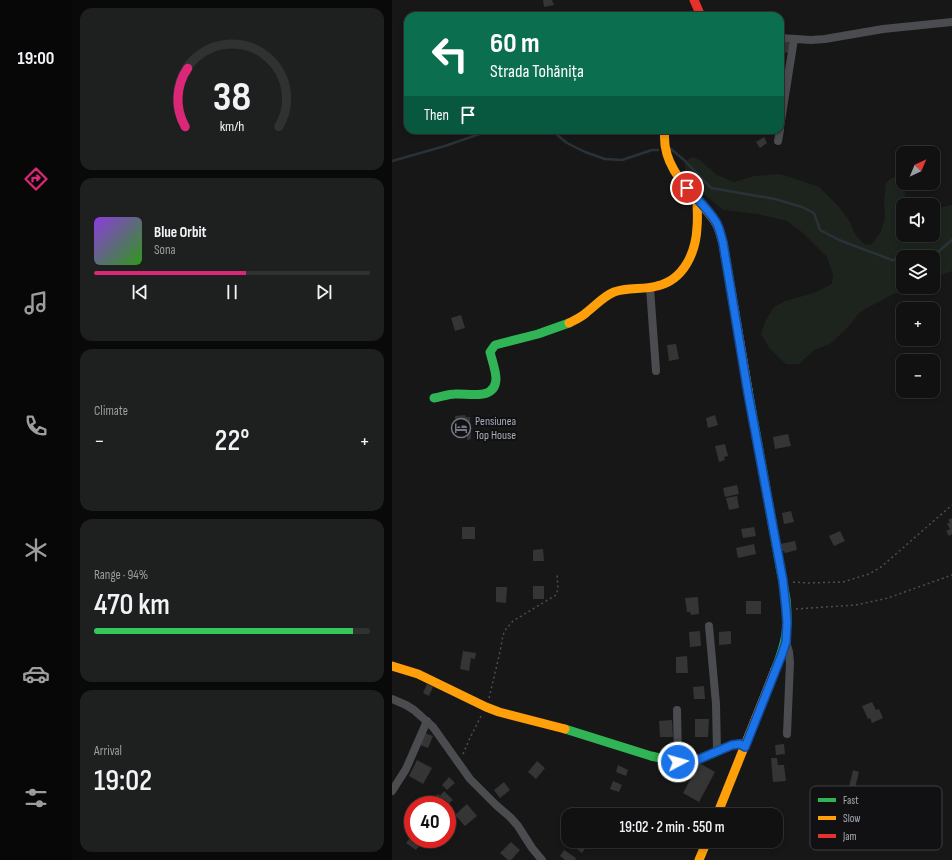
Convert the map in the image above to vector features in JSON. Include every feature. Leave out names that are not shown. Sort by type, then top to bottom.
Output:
[{"type":"main road","points":[[694,0],[699,12]]},
{"type":"main road","points":[[665,134],[665,148],[671,166],[716,222],[723,243],[748,393],[783,581],[786,609],[786,642],[720,808]]},
{"type":"main road","points":[[434,398],[455,394],[483,395],[492,390],[495,385],[496,378],[490,352],[495,345],[566,325],[581,317],[610,293],[619,290],[650,288],[666,284],[679,276],[687,264],[694,245],[697,227],[697,199]]},
{"type":"main road","points":[[392,666],[402,668],[424,677],[499,712],[562,728],[651,756],[690,763],[732,745],[740,744],[745,747]]},
{"type":"main road","points":[[699,860],[703,848]]},
{"type":"street","points":[[784,38],[825,39],[883,29],[952,22]]},
{"type":"street","points":[[784,102],[794,39]]},
{"type":"street","points":[[778,141],[779,134]]},
{"type":"street","points":[[650,288],[656,371]]},
{"type":"street","points":[[709,626],[716,704],[717,751]]},
{"type":"street","points":[[786,642],[790,662],[787,734]]},
{"type":"street","points":[[392,699],[414,710],[427,721],[470,778],[518,826],[532,848],[542,860]]},
{"type":"street","points":[[677,710],[678,762]]},
{"type":"street","points":[[392,791],[406,769],[427,721]]},
{"type":"path","points":[[783,581],[808,583],[843,582],[869,574],[881,567],[952,505]]},
{"type":"path","points":[[459,762],[486,707],[492,690],[503,635],[506,629],[513,621],[556,595],[558,589],[557,574]]},
{"type":"path","points":[[786,609],[856,606],[888,598],[952,575]]},
{"type":"shaded area","points":[[693,157],[701,161],[717,175],[734,182],[754,176],[780,174],[819,187],[839,207],[850,222],[855,234],[865,245],[872,244],[880,233],[885,219],[884,201],[886,183],[891,178],[896,177],[896,190],[905,190],[905,198],[896,198],[896,242],[940,242],[940,208],[952,205],[952,271],[940,275],[940,250],[896,250],[896,293],[860,312],[848,327],[830,344],[814,350],[799,364],[786,364],[770,349],[761,334],[765,322],[773,308],[785,301],[814,293],[832,284],[833,275],[827,257],[803,233],[787,221],[758,214],[723,210],[699,190],[685,172],[685,161]]},
{"type":"building","points":[[543,0],[552,0],[554,5],[544,7]]},
{"type":"building","points":[[784,42],[790,43],[790,53],[784,52]]},
{"type":"building","points":[[764,137],[767,143],[760,148],[756,142]]},
{"type":"building","points":[[461,315],[465,328],[455,331],[451,318]]},
{"type":"building","points":[[676,344],[679,359],[669,361],[667,345]]},
{"type":"building","points":[[465,415],[466,417],[470,417],[471,439],[467,440],[467,436],[457,437],[455,416]]},
{"type":"building","points":[[715,415],[718,425],[708,428],[706,418]]},
{"type":"building","points":[[788,434],[791,446],[775,449],[773,437]]},
{"type":"building","points":[[725,444],[728,456],[724,457],[725,460],[719,462],[715,446]]},
{"type":"building","points":[[737,485],[739,494],[725,497],[723,488]]},
{"type":"building","points":[[737,496],[739,508],[729,510],[726,498]]},
{"type":"building","points":[[791,511],[794,522],[784,524],[782,513]]},
{"type":"building","points":[[952,518],[952,534],[949,536],[946,531],[950,529],[947,524],[950,522],[948,520]]},
{"type":"building","points":[[462,527],[475,527],[475,539],[462,539]]},
{"type":"building","points":[[754,527],[756,536],[743,538],[741,529]]},
{"type":"building","points":[[840,531],[845,541],[834,546],[829,536]]},
{"type":"building","points":[[795,541],[797,550],[785,553],[782,551],[780,544]]},
{"type":"building","points":[[754,544],[756,554],[738,558],[736,548]]},
{"type":"building","points":[[543,549],[544,561],[533,561],[533,550]]},
{"type":"building","points":[[533,586],[544,586],[544,599],[533,599]]},
{"type":"building","points":[[496,587],[507,587],[506,603],[496,602]]},
{"type":"building","points":[[698,597],[699,614],[691,615],[690,612],[687,612],[685,598]]},
{"type":"building","points":[[746,601],[761,601],[761,614],[746,614]]},
{"type":"building","points":[[700,631],[701,646],[690,647],[689,632]]},
{"type":"building","points":[[731,631],[731,644],[719,645],[719,632]]},
{"type":"building","points":[[463,651],[476,653],[475,659],[471,658],[469,671],[460,669]]},
{"type":"building","points":[[687,656],[688,673],[676,673],[676,657]]},
{"type":"building","points":[[427,684],[433,687],[429,696],[423,693]]},
{"type":"building","points":[[704,686],[705,699],[694,699],[693,687]]},
{"type":"building","points":[[872,702],[876,710],[879,709],[883,718],[872,723],[870,718],[868,719],[862,706]]},
{"type":"building","points":[[695,719],[709,719],[708,737],[695,737]]},
{"type":"building","points":[[672,720],[673,737],[660,737],[659,721]]},
{"type":"building","points":[[425,733],[433,736],[428,748],[420,745]]},
{"type":"building","points":[[784,744],[785,754],[776,755],[775,745]]},
{"type":"building","points":[[771,758],[777,758],[778,765],[784,765],[786,781],[773,782]]},
{"type":"building","points":[[417,760],[432,768],[423,784],[409,776]]},
{"type":"building","points":[[537,761],[545,768],[536,779],[528,772]]},
{"type":"building","points":[[699,763],[715,772],[699,802],[683,793]]},
{"type":"building","points":[[618,765],[628,770],[626,776],[616,772]]},
{"type":"building","points":[[853,770],[859,772],[856,786],[849,786]]},
{"type":"building","points":[[449,777],[455,783],[447,790],[442,785]]},
{"type":"building","points":[[613,781],[622,785],[619,792],[610,789]]},
{"type":"building","points":[[504,782],[510,790],[500,798],[494,790]]},
{"type":"building","points":[[444,791],[449,796],[440,796]]},
{"type":"building","points":[[467,804],[477,816],[465,826],[456,816],[456,814]]},
{"type":"building","points":[[511,842],[520,850],[511,860],[508,860],[500,853]]},
{"type":"building","points":[[578,848],[585,848],[582,853],[577,849]]},
{"type":"building","points":[[564,850],[576,858],[575,860],[565,860],[560,856]]},
{"type":"waterway","points":[[392,161],[445,146],[480,134]]},
{"type":"waterway","points":[[556,134],[567,143],[585,152],[605,159],[622,160],[652,150],[658,150]]},
{"type":"waterway","points":[[671,149],[711,188],[775,199],[802,207],[814,213],[820,230],[839,240],[892,260],[896,260]]},
{"type":"waterway","points":[[940,250],[952,240]]},
{"type":"traffic: fast","points":[[434,398],[452,394],[486,393],[495,386],[495,369],[490,352],[495,345],[538,334],[569,323]]},
{"type":"traffic: fast","points":[[748,390],[786,599],[786,635],[782,652],[775,670]]},
{"type":"traffic: fast","points":[[565,729],[651,756],[682,763],[690,763],[732,745],[740,744],[745,747]]},
{"type":"traffic: slow","points":[[665,134],[666,151],[674,170],[686,187],[711,216],[720,232],[748,390]]},
{"type":"traffic: slow","points":[[569,323],[583,315],[603,298],[614,292],[657,286],[674,278],[687,264],[694,246],[697,224],[697,199]]},
{"type":"traffic: slow","points":[[392,666],[418,674],[499,712],[565,729]]},
{"type":"traffic: slow","points":[[720,808],[775,670]]},
{"type":"traffic: slow","points":[[699,860],[704,848]]},
{"type":"traffic: jam","points":[[694,0],[699,12]]},
{"type":"place","name":"Pensiunea Top House","points":[[461,428]]},
{"type":"route","points":[[678,762],[690,763],[736,744],[740,744],[745,747],[782,654],[787,634],[783,581],[748,393],[723,243],[716,222],[687,188]]}]
